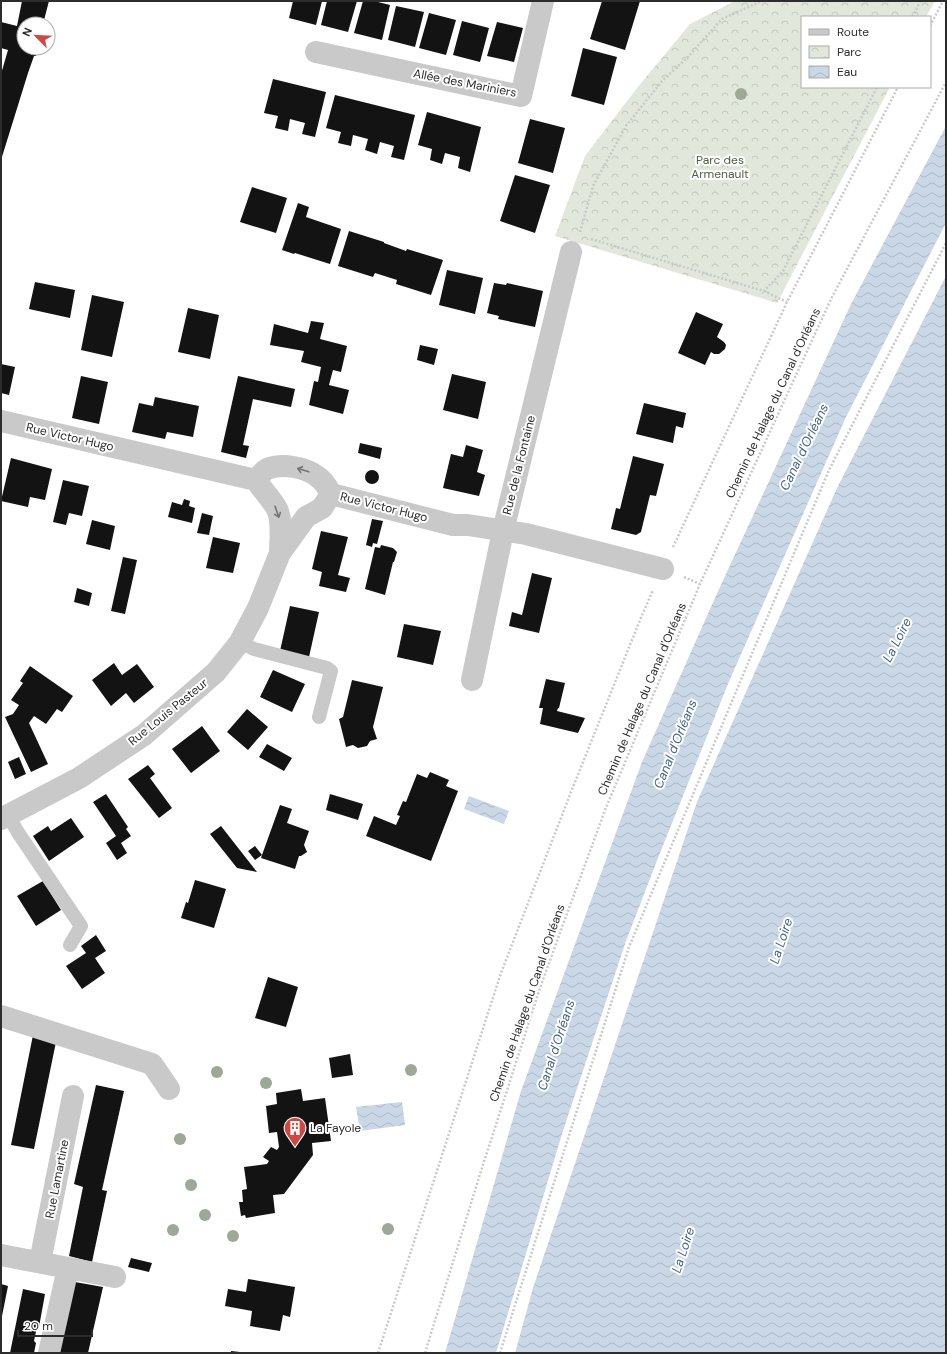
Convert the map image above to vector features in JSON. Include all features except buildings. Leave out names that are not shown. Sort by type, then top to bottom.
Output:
[{"type":"street","name":"Allée des Mariniers","points":[[316,52],[520,96],[543,1]]},
{"type":"street","name":"Rue de la Fontaine","points":[[472,680],[503,531],[575,244]]},
{"type":"street","name":"Rue Victor Hugo","points":[[1,421],[256,480],[266,469],[284,466],[297,468],[319,477],[331,494],[453,525],[468,525],[526,534],[663,569]]},
{"type":"street","name":"Rue Louis Pasteur","points":[[256,480],[277,510],[280,526],[280,554]]},
{"type":"street","name":"Rue Louis Pasteur","points":[[5,817],[78,778],[144,734],[216,672],[240,642],[258,608],[280,554],[306,517],[322,508],[331,494]]},
{"type":"street","points":[[1,1016],[152,1064],[169,1089]]},
{"type":"street","name":"Rue Lamartine","points":[[40,1262],[73,1096]]},
{"type":"street","points":[[1,1255],[115,1276]]},
{"type":"street","points":[[50,1353],[68,1268]]},
{"type":"lane","points":[[240,642],[254,649],[328,668],[331,671],[319,717]]},
{"type":"lane","points":[[5,817],[17,831],[81,926],[70,945]]},
{"type":"path","points":[[762,1],[722,19],[687,58],[662,81],[626,126],[593,186],[575,244],[764,291],[787,302]]},
{"type":"path","points":[[913,16],[920,1]]},
{"type":"path","points":[[931,24],[943,1]]},
{"type":"path","name":"Chemin de Halage du Canal d'Orléans","points":[[425,1353],[481,1171],[541,985],[605,810],[700,584],[831,299],[946,82]]},
{"type":"path","points":[[764,291],[783,271],[876,88]]},
{"type":"path","points":[[378,1353],[502,974],[576,778],[640,620],[787,302],[897,88]]},
{"type":"path","points":[[500,1353],[629,947],[829,470],[946,243]]},
{"type":"green space","name":"Parc des Armenault","points":[[735,1],[935,1],[927,16],[801,16],[801,88],[889,88],[777,303],[555,236],[585,156],[637,88],[690,24]]},
{"type":"water","name":"Canal d'Orléans","points":[[946,126],[946,223],[846,417],[730,679],[658,858],[626,941],[562,1134],[496,1353],[445,1353],[521,1091],[642,762],[719,589],[851,304]]},
{"type":"water","name":"La Loire","points":[[946,276],[946,1353],[515,1353],[533,1288],[697,802],[837,488]]},
{"type":"water","points":[[469,796],[509,811],[504,824],[464,809]]},
{"type":"water","points":[[402,1102],[405,1125],[360,1131],[356,1107]]},
{"type":"place","name":"La Fayole","points":[[295,1148]]}]
